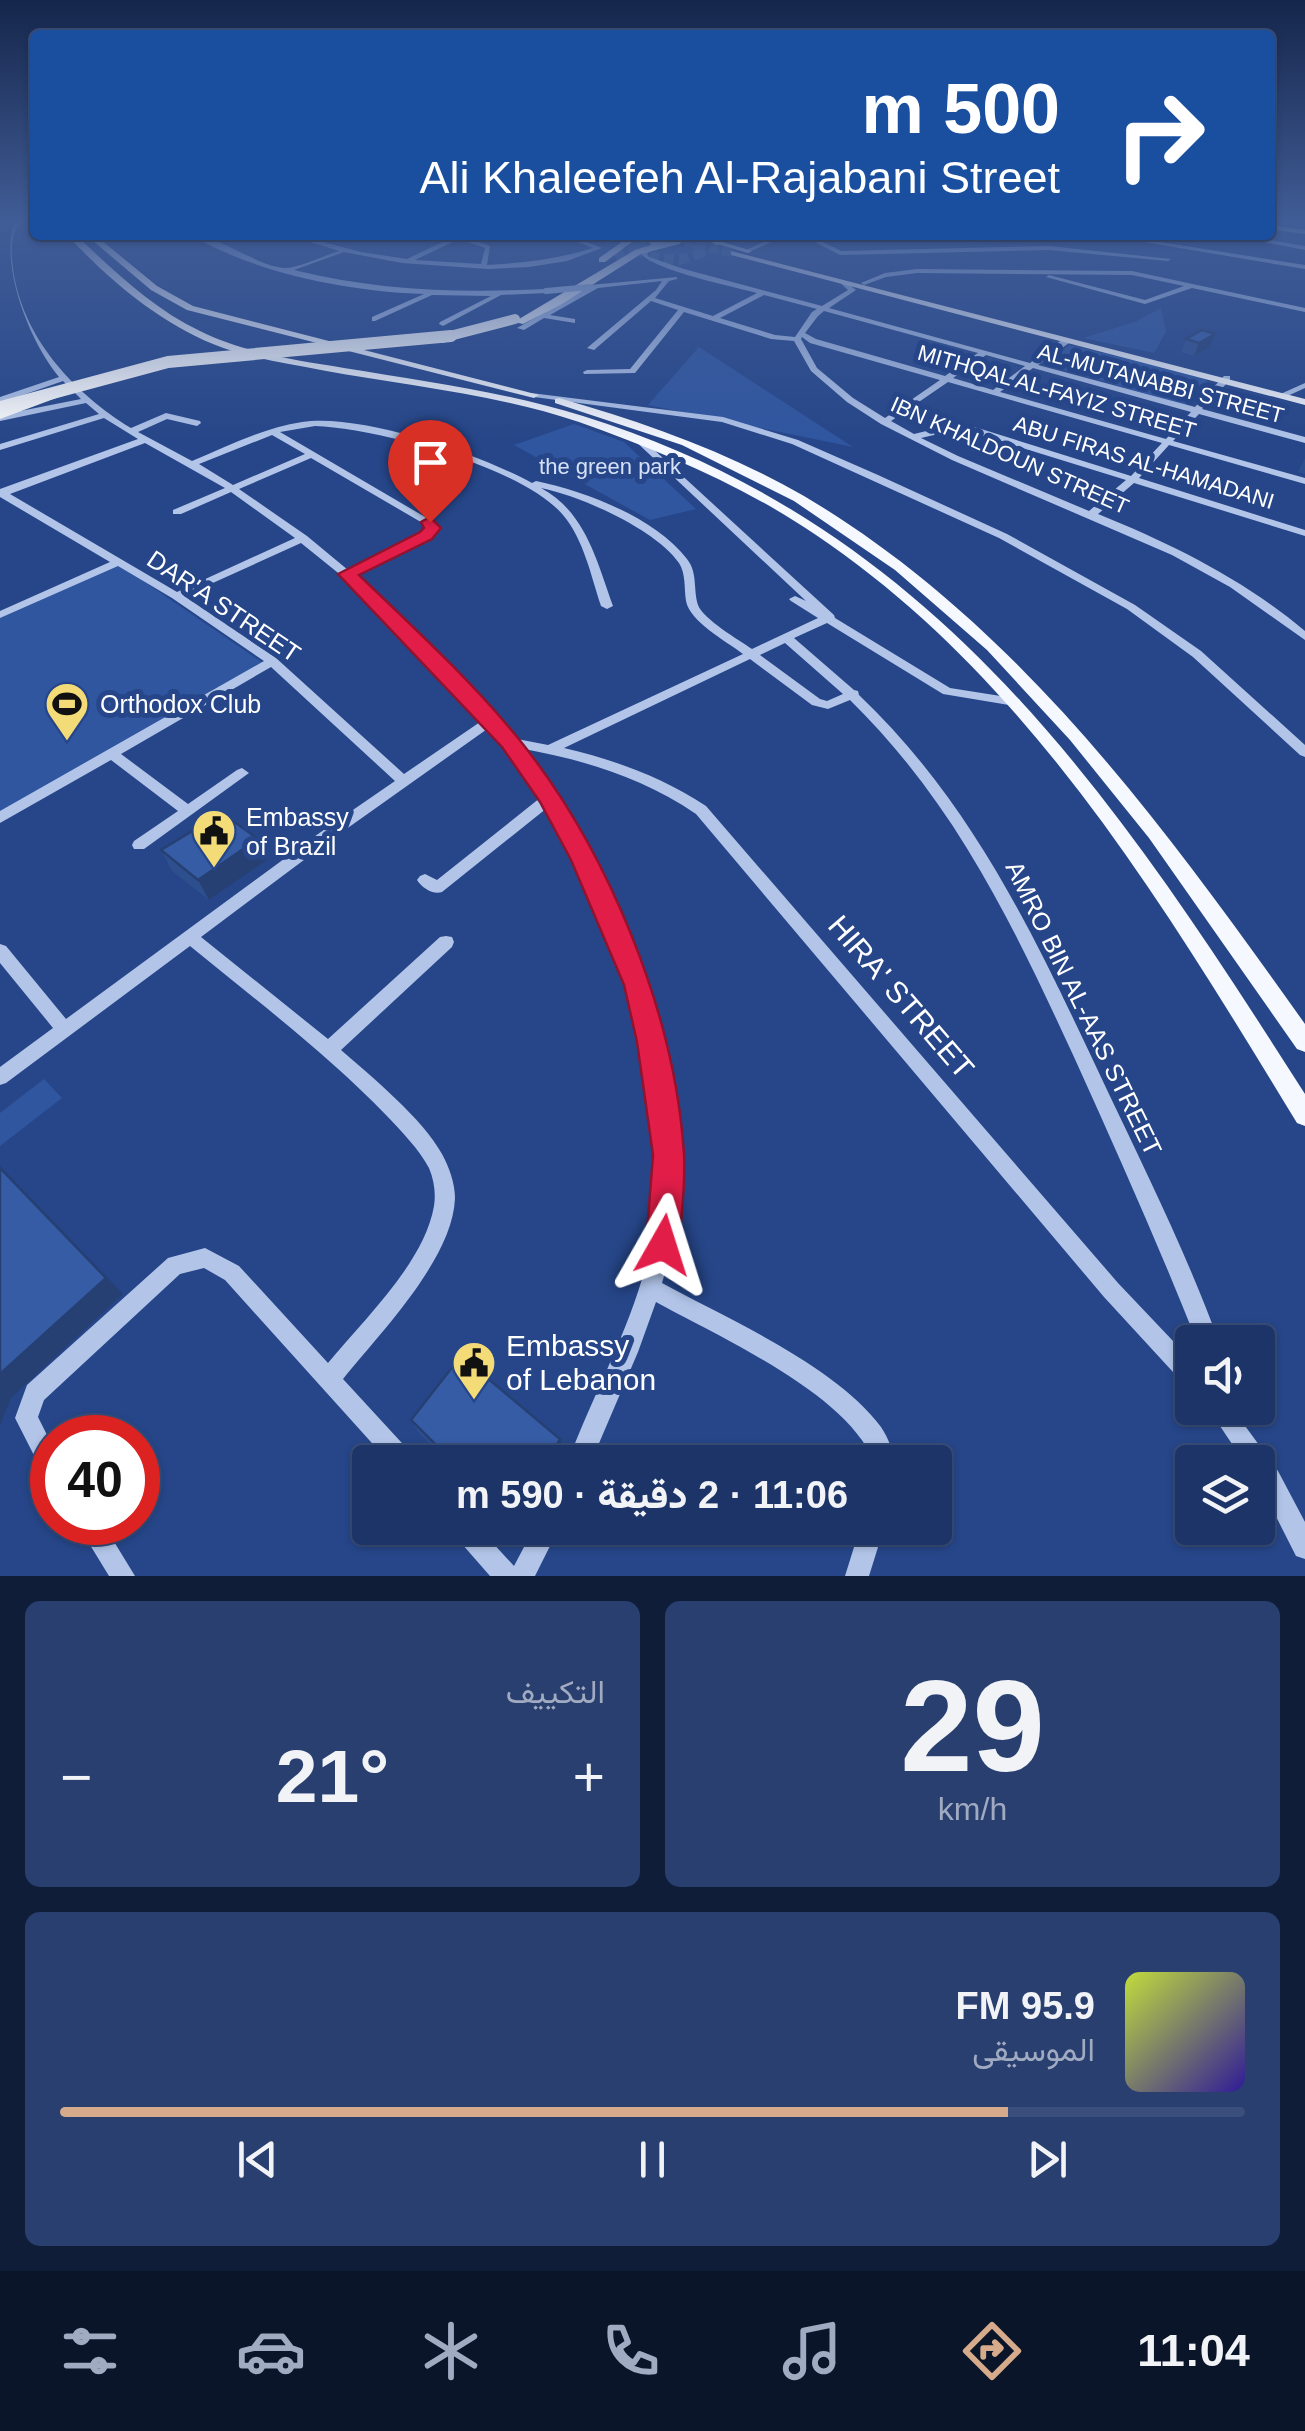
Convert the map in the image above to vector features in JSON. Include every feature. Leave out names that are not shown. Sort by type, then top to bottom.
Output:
[{"type":"highway","points":[[1,409],[59,388],[178,364],[428,343],[518,323],[555,296]]},
{"type":"main road","points":[[141,296],[167,318],[234,349],[315,368],[532,407],[636,438],[735,480],[832,536],[909,595],[1015,702],[1099,801],[1305,1115]]},
{"type":"main road","points":[[167,296],[179,303],[308,339],[534,395],[655,430],[746,469],[837,519],[943,600],[1042,698],[1132,800],[1206,897],[1305,1042]]},
{"type":"main road","points":[[903,296],[1225,380]]},
{"type":"main road","points":[[907,296],[1305,400]]},
{"type":"main road","points":[[234,349],[221,337],[238,330],[308,339]]},
{"type":"main road","points":[[315,368],[352,359],[341,348]]},
{"type":"street","points":[[14,296],[59,388],[88,400],[138,435],[231,488],[303,538],[347,574],[490,721],[549,798],[614,925],[637,985],[651,1042],[669,1155],[663,1245],[654,1290],[587,1445]]},
{"type":"street","points":[[375,319],[426,296]]},
{"type":"street","points":[[443,324],[496,296]]},
{"type":"street","points":[[526,296],[561,296]]},
{"type":"street","points":[[518,323],[544,316],[579,296]]},
{"type":"street","points":[[592,348],[653,296]]},
{"type":"street","points":[[714,318],[755,296]]},
{"type":"street","points":[[775,296],[828,310]]},
{"type":"street","points":[[799,336],[846,296]]},
{"type":"street","points":[[1122,296],[1144,302],[1165,296]]},
{"type":"street","points":[[1239,296],[1305,310]]},
{"type":"street","name":"MITHQAL AL-FAYIZ STREET","points":[[650,299],[949,377],[1305,480]]},
{"type":"street","name":"AL-MUTANABBI STREET","points":[[810,305],[1305,440]]},
{"type":"street","points":[[587,372],[632,371],[682,309]]},
{"type":"street","points":[[544,316],[572,322]]},
{"type":"street","name":"IBN KHALDOUN STREET","points":[[799,336],[801,352],[820,376],[884,422],[1187,558],[1305,636]]},
{"type":"street","points":[[996,391],[1066,341]]},
{"type":"street","points":[[884,422],[984,352]]},
{"type":"street","points":[[1092,514],[1132,480],[1225,380]]},
{"type":"street","points":[[1283,395],[1305,384]]},
{"type":"street","points":[[534,395],[682,413],[795,442],[1065,568],[1177,639],[1305,752]]},
{"type":"street","points":[[1,409],[88,400]]},
{"type":"street","points":[[655,430],[658,418],[682,413]]},
{"type":"street","points":[[0,448],[106,415]]},
{"type":"street","points":[[1,493],[138,435],[166,416],[197,424]]},
{"type":"street","points":[[192,464],[307,424],[342,424],[478,462],[605,505],[676,556],[688,573],[694,610],[751,654],[819,704],[831,704],[854,694]]},
{"type":"street","name":"ABU FIRAS AL-HAMADANI","points":[[913,436],[964,428],[1305,533]]},
{"type":"street","points":[[275,433],[433,526],[426,536],[347,574]]},
{"type":"street","points":[[636,438],[830,617]]},
{"type":"street","points":[[177,512],[313,454]]},
{"type":"street","points":[[528,482],[559,504],[575,525],[607,606]]},
{"type":"street","name":"DAR'A STREET","points":[[1,493],[176,596],[272,661],[402,781]]},
{"type":"street","points":[[176,596],[303,538]]},
{"type":"street","points":[[0,615],[118,562]]},
{"type":"street","points":[[795,600],[830,617],[947,691],[1015,702]]},
{"type":"street","points":[[1290,623],[1305,616]]},
{"type":"street","points":[[551,748],[830,617]]},
{"type":"street","name":"AMRO BIN AL-AAS STREET","points":[[787,638],[854,694],[941,796],[971,839],[1032,950],[1200,1325]]},
{"type":"street","points":[[0,818],[272,661]]},
{"type":"street","points":[[0,1077],[402,781],[490,721]]},
{"type":"street","name":"HIRA' STREET","points":[[509,742],[551,748],[638,774],[677,792],[722,830],[1112,1290],[1175,1358]]},
{"type":"street","points":[[112,754],[188,811]]},
{"type":"street","points":[[139,845],[242,773]]},
{"type":"street","points":[[425,880],[436,888],[549,798]]},
{"type":"street","points":[[189,936],[327,1051],[430,1153],[444,1184],[445,1203],[428,1249],[328,1379]]},
{"type":"street","points":[[327,1051],[446,942]]},
{"type":"street","points":[[0,951],[64,1028]]},
{"type":"street","points":[[30,1426],[26,1418],[35,1393],[175,1265],[189,1259],[220,1263],[388,1445]]},
{"type":"street","points":[[654,1290],[852,1408],[878,1436],[880,1445]]},
{"type":"street","points":[[1233,1425],[1245,1439]]},
{"type":"street","points":[[1240,1425],[1305,1547]]},
{"type":"street","points":[[103,1545],[123,1576]]},
{"type":"street","points":[[478,1545],[506,1576]]},
{"type":"street","points":[[522,1576],[538,1545]]},
{"type":"street","points":[[856,1576],[866,1545]]},
{"type":"green space","points":[[1161,308],[1166,332],[1154,353],[1083,338],[1135,322]]},
{"type":"green space","points":[[1069,345],[1205,377],[1207,382],[1185,405],[1047,365]]},
{"type":"green space","points":[[699,347],[853,447],[648,405]]},
{"type":"green space","name":"the green park","points":[[574,424],[624,442],[696,509],[650,520],[514,445]]},
{"type":"green space","name":"Orthodox Club","points":[[117,563],[266,665],[0,820],[0,615]]},
{"type":"green space","points":[[44,1079],[62,1098],[0,1146],[0,1113]]},
{"type":"building","points":[[1202,330],[1215,334],[1199,343],[1186,339]]},
{"type":"building","points":[[222,813],[258,839],[198,880],[161,850]]},
{"type":"building","points":[[0,1168],[106,1278],[0,1374]]},
{"type":"building","name":"Embassy of Lebanon","points":[[461,1356],[560,1439],[557,1445],[436,1445],[411,1420]]},
{"type":"place","name":"Orthodox Club","points":[[67,742]]},
{"type":"place","name":"Embassy of Brazil","points":[[214,869]]},
{"type":"place","name":"Embassy of Lebanon","points":[[474,1401]]},
{"type":"route","points":[[430,522],[433,528],[426,536],[347,574],[455,680],[534,774],[583,860],[614,925],[637,985],[661,1098],[669,1155],[663,1245]]}]
